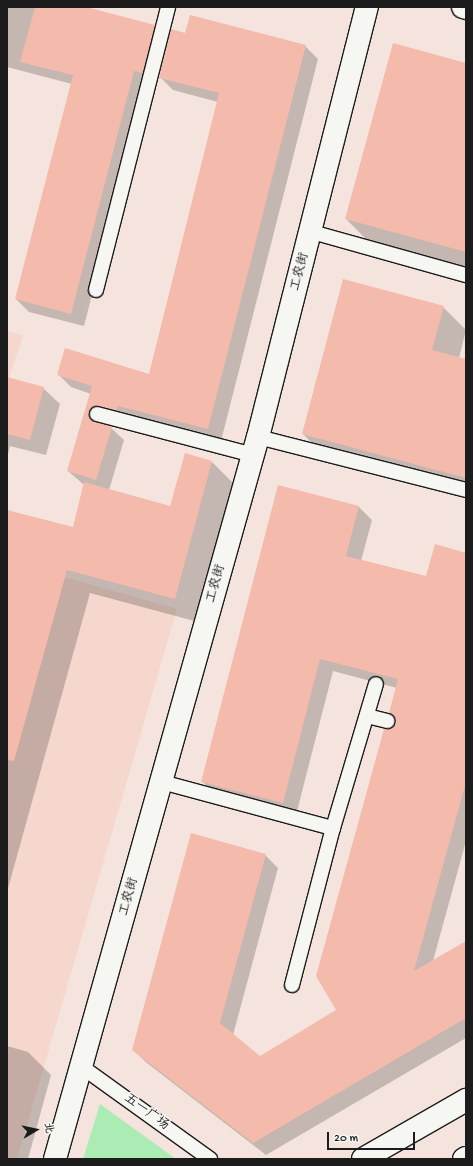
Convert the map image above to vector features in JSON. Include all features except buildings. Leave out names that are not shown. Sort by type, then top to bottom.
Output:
[{"type":"street","name":"工农街","points":[[55,1159],[162,782],[255,446],[312,232],[367,7]]},
{"type":"street","points":[[364,1159],[466,1100]]},
{"type":"lane","points":[[96,290],[168,7]]},
{"type":"lane","points":[[312,232],[466,275]]},
{"type":"lane","points":[[97,414],[466,490]]},
{"type":"lane","points":[[292,985],[333,828],[376,684]]},
{"type":"lane","points":[[366,716],[386,721]]},
{"type":"lane","points":[[162,782],[333,828]]},
{"type":"lane","name":"五一广场","points":[[82,1067],[210,1159]]},
{"type":"shaded area","points":[[7,331],[23,335],[7,384]]},
{"type":"shaded area","points":[[7,561],[177,609],[17,1159],[7,1159]]},
{"type":"green space","points":[[100,1104],[176,1159],[83,1159]]}]
